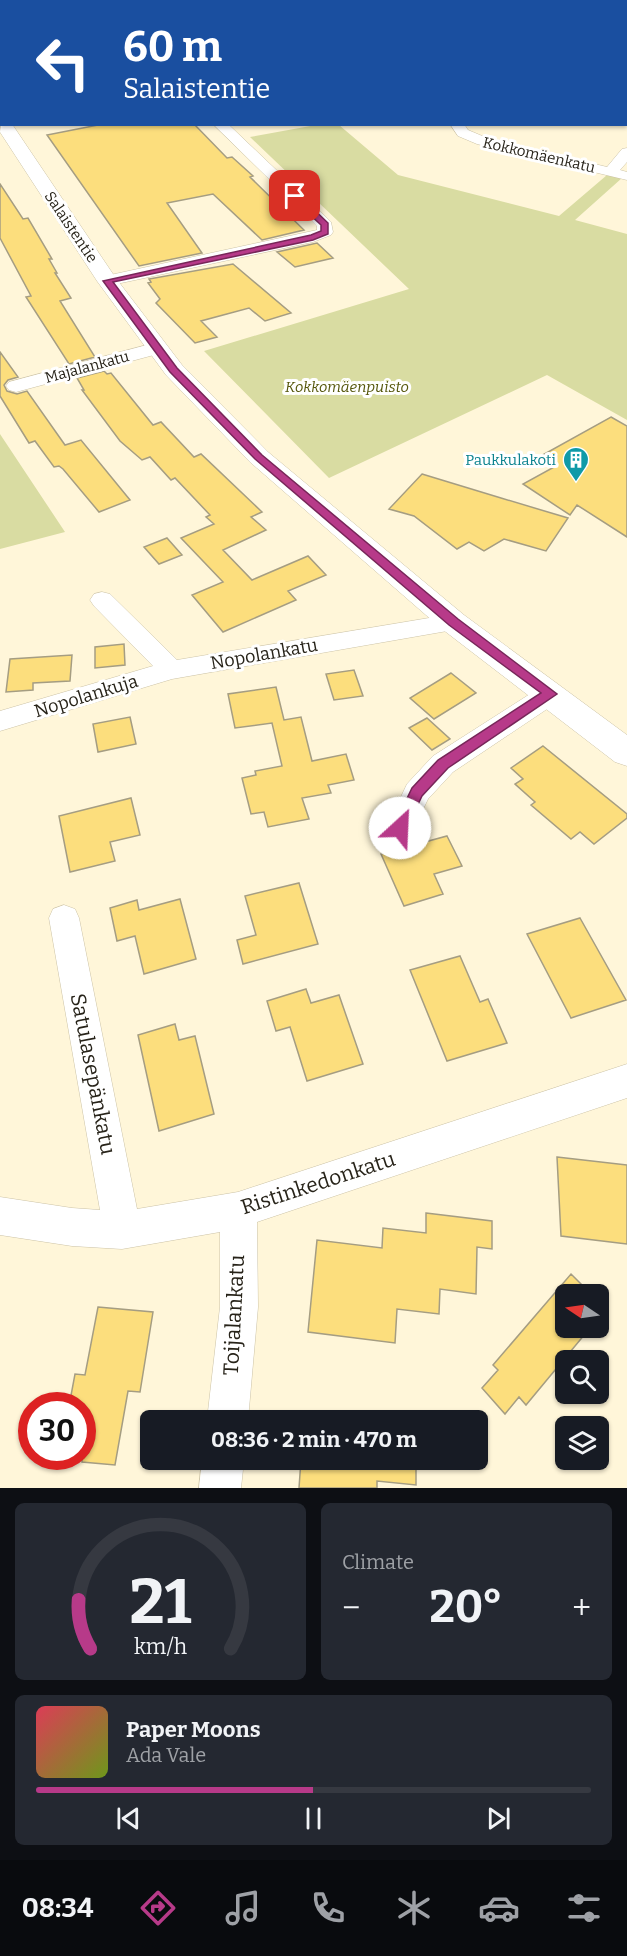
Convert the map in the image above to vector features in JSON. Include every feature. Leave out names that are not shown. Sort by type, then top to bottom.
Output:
[{"type":"street","name":"Salaistentie","points":[[3,126],[108,281],[174,370],[259,457],[453,622],[627,753]]},
{"type":"street","points":[[108,281],[313,237],[325,232],[325,225],[222,126]]},
{"type":"street","name":"Kokkomäenkatu","points":[[458,126],[463,133],[472,138],[627,176]]},
{"type":"street","points":[[611,172],[627,152]]},
{"type":"street","name":"Majalankatu","points":[[16,386],[158,348]]},
{"type":"street","points":[[102,600],[172,670]]},
{"type":"street","name":"Nopolankatu","points":[[172,670],[453,622]]},
{"type":"street","name":"Nopolankuja","points":[[0,721],[172,670]]},
{"type":"street","points":[[400,828],[417,792],[443,764],[550,694]]},
{"type":"street","name":"Satulasepänkatu","points":[[64,918],[122,1230]]},
{"type":"street","name":"Ristinkedonkatu","points":[[0,1216],[72,1227],[122,1230],[238,1210],[627,1081]]},
{"type":"street","name":"Toijalankatu","points":[[228,1410],[239,1306],[238,1210]]},
{"type":"street","points":[[220,1488],[222,1470]]},
{"type":"green space","name":"Kokkomäenpuisto","points":[[310,126],[340,126],[398,175],[559,216],[607,175],[622,178],[575,220],[627,234],[627,420],[547,375],[329,478],[204,351],[409,289],[250,137]]},
{"type":"green space","points":[[0,434],[65,532],[0,549]]},
{"type":"building","points":[[93,126],[196,126],[227,158],[232,157],[253,176],[250,177],[304,230],[262,240],[213,194],[167,203],[202,253],[139,266],[47,135]]},
{"type":"building","points":[[0,184],[23,219],[28,218],[52,259],[49,259],[57,273],[55,273],[71,298],[60,301],[95,357],[69,364],[26,297],[31,296],[0,238]]},
{"type":"building","points":[[317,243],[333,258],[295,267],[277,252]]},
{"type":"building","points":[[233,264],[291,313],[265,321],[249,308],[201,321],[217,337],[195,343],[156,303],[160,299],[148,283],[151,282],[149,279]]},
{"type":"building","points":[[0,352],[18,377],[8,380],[4,385],[7,391],[17,394],[27,391],[65,445],[81,440],[130,500],[99,512],[63,469],[59,466],[54,467],[35,441],[29,443],[0,396]]},
{"type":"building","points":[[104,371],[107,374],[111,373],[153,425],[161,422],[194,457],[201,454],[262,512],[251,517],[266,530],[223,550],[252,580],[308,556],[326,575],[288,591],[296,600],[223,632],[192,595],[223,582],[181,538],[214,524],[206,517],[210,515],[175,478],[171,480],[150,457],[142,460],[120,441],[82,390],[84,390],[77,378]]},
{"type":"building","points":[[611,417],[627,426],[627,537],[577,505],[570,515],[523,484],[556,466],[539,457]]},
{"type":"building","points":[[422,474],[568,518],[546,551],[504,539],[484,551],[469,542],[457,549],[414,516],[389,509]]},
{"type":"building","points":[[167,538],[182,555],[159,564],[144,547]]},
{"type":"building","points":[[124,644],[125,665],[95,668],[95,647]]},
{"type":"building","points":[[72,655],[70,681],[33,683],[33,690],[6,692],[10,659]]},
{"type":"building","points":[[354,670],[363,696],[334,700],[326,674]]},
{"type":"building","points":[[451,673],[476,693],[434,719],[410,698]]},
{"type":"building","points":[[276,687],[284,720],[301,717],[312,761],[346,754],[354,780],[328,785],[331,793],[302,798],[309,819],[268,827],[264,812],[251,814],[242,778],[256,775],[255,771],[282,766],[272,723],[235,728],[228,694]]},
{"type":"building","points":[[130,717],[136,744],[98,752],[93,724]]},
{"type":"building","points":[[427,718],[450,739],[432,750],[409,728]]},
{"type":"building","points":[[543,746],[627,814],[627,818],[594,844],[580,832],[571,839],[531,805],[535,802],[515,784],[523,779],[511,768]]},
{"type":"building","points":[[131,798],[140,835],[110,842],[115,861],[70,872],[59,816]]},
{"type":"building","points":[[447,836],[462,866],[434,874],[443,894],[404,906],[381,854]]},
{"type":"building","points":[[299,883],[318,944],[243,964],[237,940],[256,935],[245,896]]},
{"type":"building","points":[[180,899],[196,959],[144,974],[135,936],[117,941],[110,908],[137,900],[139,910]]},
{"type":"building","points":[[580,918],[626,1000],[571,1018],[527,934]]},
{"type":"building","points":[[460,956],[480,1002],[488,999],[507,1043],[447,1061],[410,970]]},
{"type":"building","points":[[306,989],[311,1003],[339,995],[363,1064],[307,1081],[290,1027],[276,1031],[267,1001]]},
{"type":"building","points":[[175,1024],[179,1040],[195,1036],[214,1114],[159,1131],[138,1035]]},
{"type":"building","points":[[557,1157],[627,1165],[627,1244],[561,1236]]},
{"type":"building","points":[[426,1213],[492,1221],[492,1249],[477,1247],[476,1294],[440,1289],[439,1314],[397,1309],[395,1343],[308,1332],[317,1240],[382,1248],[383,1228],[426,1233]]},
{"type":"building","points":[[571,1274],[581,1284],[562,1284]]},
{"type":"building","points":[[555,1293],[555,1338],[582,1338],[572,1350],[555,1350],[555,1370],[526,1405],[519,1397],[505,1414],[482,1388],[498,1370],[493,1365]]},
{"type":"building","points":[[98,1307],[153,1312],[140,1392],[128,1391],[115,1465],[96,1463],[96,1392],[72,1392],[75,1374],[85,1375]]},
{"type":"building","points":[[300,1470],[416,1470],[416,1485],[377,1481],[377,1488],[299,1488]]},
{"type":"place","name":"Paukkulakoti","points":[[576,483]]},
{"type":"route","points":[[295,196],[325,225],[325,232],[313,237],[108,281],[174,370],[259,457],[453,622],[550,694],[443,764],[417,792],[400,828]]}]
